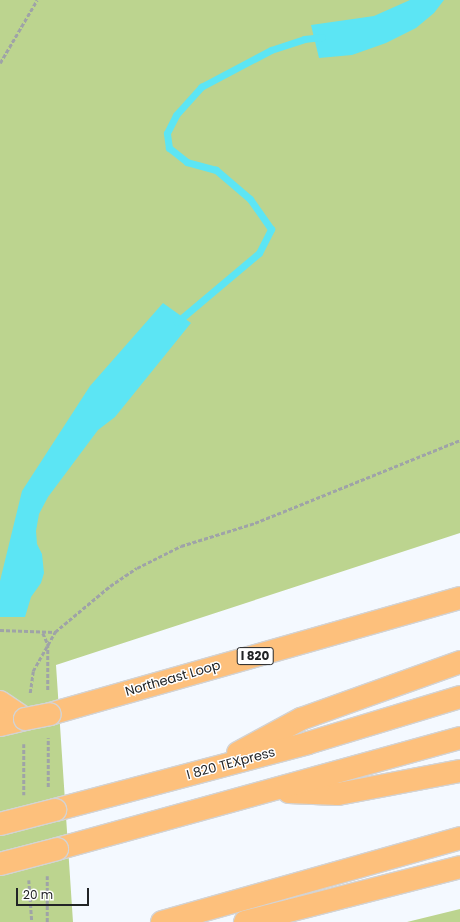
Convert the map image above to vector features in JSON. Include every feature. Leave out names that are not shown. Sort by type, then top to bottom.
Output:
[{"type":"highway","name":"Northeast Loop","points":[[0,725],[49,714],[460,598]]},
{"type":"highway","points":[[206,771],[301,719],[460,662]]},
{"type":"highway","name":"I 820 TEXpress","points":[[0,824],[51,802],[206,771],[460,697]]},
{"type":"highway","points":[[0,702],[26,720]]},
{"type":"highway","points":[[0,864],[460,738]]},
{"type":"highway","points":[[267,791],[338,794],[460,771]]},
{"type":"highway","points":[[162,922],[460,838]]},
{"type":"highway","points":[[245,922],[460,867]]},
{"type":"path","points":[[0,63],[37,0]]},
{"type":"path","points":[[25,804],[22,764],[33,671],[55,632],[110,586],[136,568],[181,546],[255,523],[460,440]]},
{"type":"path","points":[[0,630],[55,632]]},
{"type":"path","points":[[42,632],[48,644],[51,802]]},
{"type":"path","points":[[29,874],[32,922]]},
{"type":"path","points":[[47,874],[47,922]]},
{"type":"green space","points":[[0,0],[460,0],[460,533],[56,665],[73,922],[0,922]]},
{"type":"green space","points":[[460,909],[460,922],[407,922]]},
{"type":"water","points":[[410,0],[444,0],[434,13],[416,28],[386,43],[352,55],[319,58],[311,25],[374,16]]},
{"type":"water","points":[[163,303],[191,323],[115,417],[98,430],[48,497],[39,514],[36,531],[37,544],[42,554],[44,573],[41,583],[31,597],[25,617],[0,617],[0,581],[22,491],[90,386]]},
{"type":"waterway","points":[[177,322],[259,253],[271,229],[250,199],[216,170],[187,162],[169,148],[167,133],[176,115],[201,87],[271,50],[304,39],[322,37]]}]
